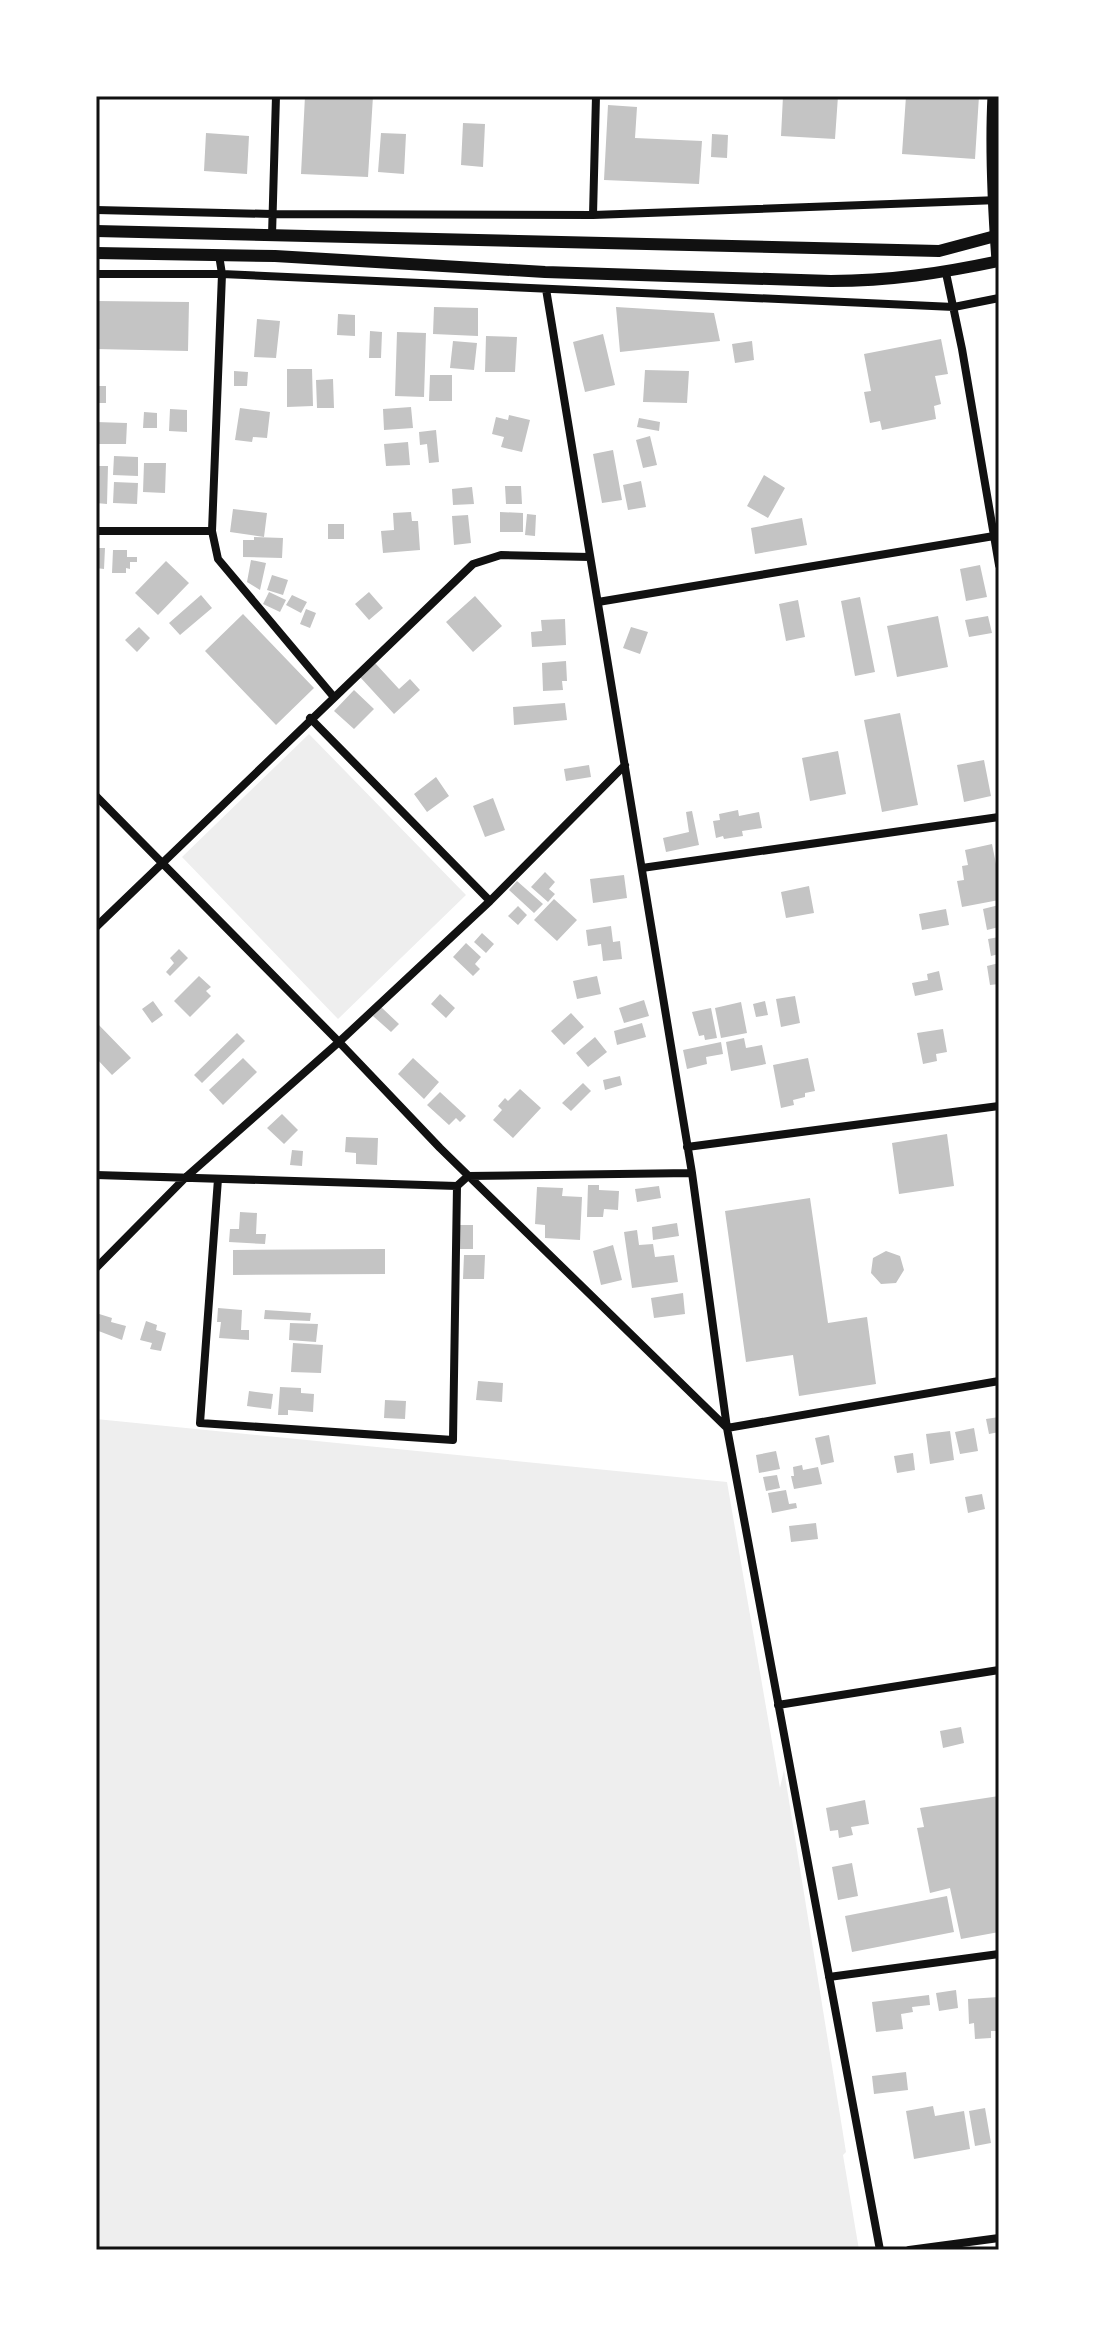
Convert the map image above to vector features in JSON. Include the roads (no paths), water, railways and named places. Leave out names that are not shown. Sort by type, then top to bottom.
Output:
[{"type":"highway","points":[[96,231],[939,251],[997,235]]},
{"type":"highway","points":[[96,253],[275,256],[545,272],[867,281],[946,273],[998,262]]},
{"type":"main road","points":[[993,96],[991,143],[998,262]]},
{"type":"street","points":[[272,235],[276,96]]},
{"type":"street","points":[[593,215],[596,96]]},
{"type":"street","points":[[96,210],[593,215],[996,201]]},
{"type":"street","points":[[219,255],[222,274],[212,531],[218,559],[333,696]]},
{"type":"street","points":[[946,273],[999,565]]},
{"type":"street","points":[[96,274],[222,274],[954,307],[999,298]]},
{"type":"street","points":[[546,289],[692,1173],[727,1428],[880,2250]]},
{"type":"street","points":[[96,531],[212,531]]},
{"type":"street","points":[[598,602],[994,536]]},
{"type":"street","points":[[96,927],[473,564],[501,555],[590,557]]},
{"type":"street","points":[[310,718],[490,901]]},
{"type":"street","points":[[96,1268],[185,1178],[339,1042],[490,901],[625,765]]},
{"type":"street","points":[[96,796],[468,1176],[727,1428]]},
{"type":"street","points":[[642,868],[999,817]]},
{"type":"street","points":[[687,1147],[999,1106]]},
{"type":"street","points":[[96,1175],[457,1186],[468,1176],[692,1173]]},
{"type":"street","points":[[218,1179],[200,1423],[453,1440],[457,1186]]},
{"type":"street","points":[[727,1428],[999,1381]]},
{"type":"street","points":[[778,1705],[999,1670]]},
{"type":"street","points":[[829,1977],[999,1954]]},
{"type":"street","points":[[909,2250],[999,2238]]}]
